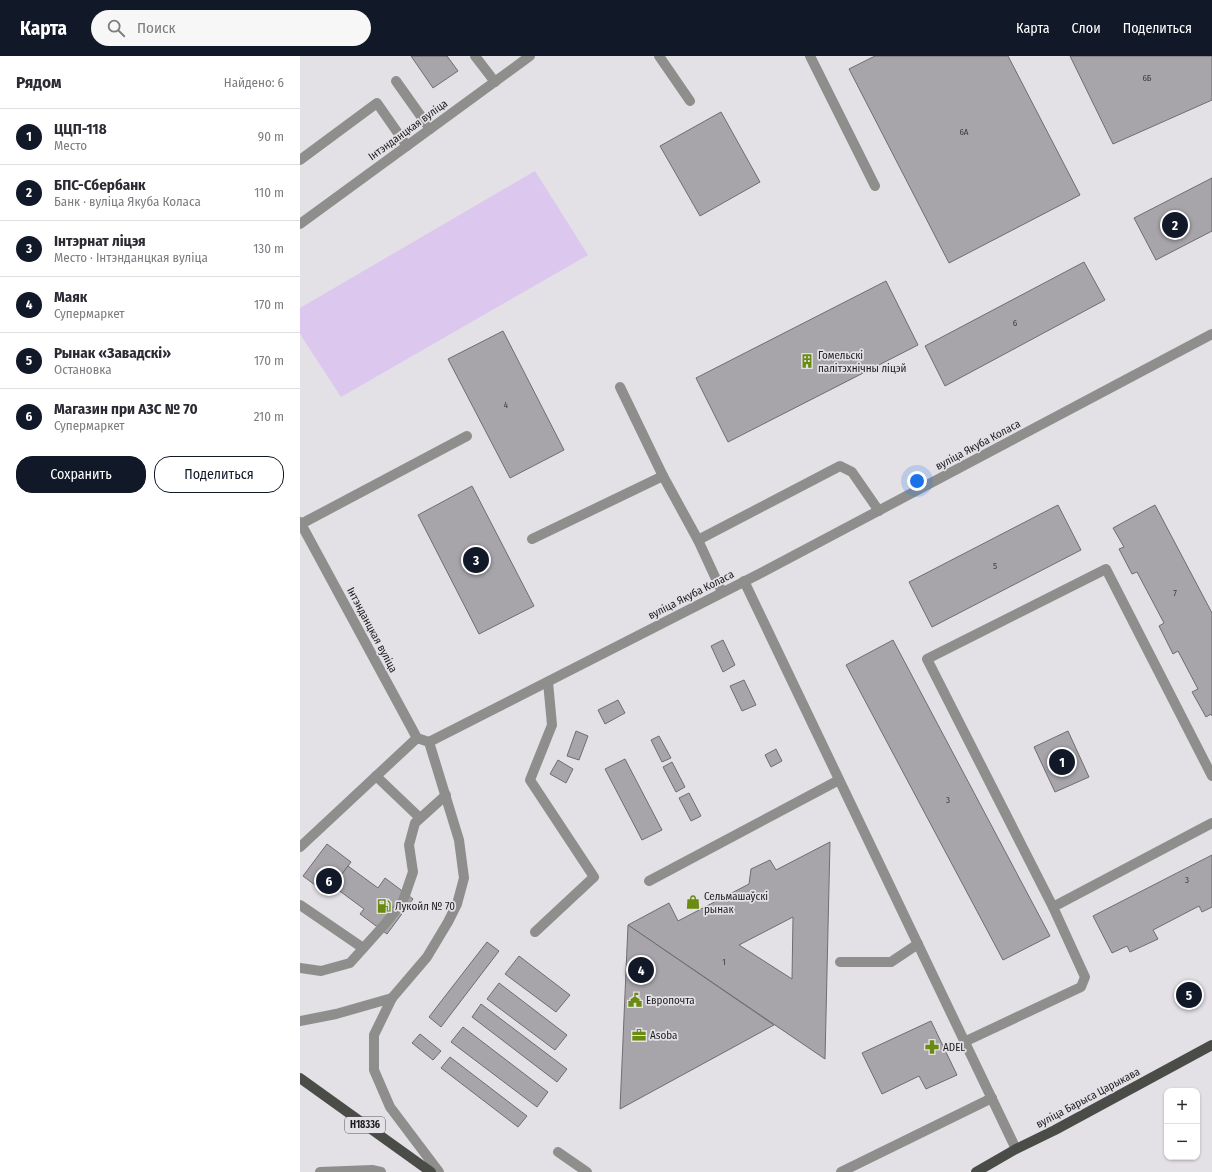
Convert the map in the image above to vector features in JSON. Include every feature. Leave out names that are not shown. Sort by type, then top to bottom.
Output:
[{"type":"main road","name":"вуліца Барыса Царыкава","points":[[976,1172],[1016,1149],[1055,1130],[1212,1045]]},
{"type":"main road","name":"Н18336","points":[[300,1078],[431,1172]]},
{"type":"street","points":[[474,56],[495,82]]},
{"type":"street","name":"Інтэнданцкая вуліца","points":[[300,224],[530,56]]},
{"type":"street","points":[[659,56],[690,101]]},
{"type":"street","points":[[810,56],[874,186]]},
{"type":"street","points":[[396,81],[430,129]]},
{"type":"street","points":[[300,160],[377,103],[407,146]]},
{"type":"street","name":"вуліца Якуба Коласа","points":[[428,742],[744,581],[1212,334]]},
{"type":"street","points":[[620,387],[663,476],[698,540],[722,592]]},
{"type":"street","points":[[301,523],[467,436]]},
{"type":"street","points":[[698,540],[840,466],[852,472],[879,510]]},
{"type":"street","points":[[532,539],[663,476]]},
{"type":"street","name":"Інтэнданцкая вуліца","points":[[301,523],[417,738]]},
{"type":"street","points":[[964,1042],[1081,987],[1085,977],[1053,907],[927,659],[1106,569],[1212,776]]},
{"type":"street","points":[[744,581],[1016,1149]]},
{"type":"street","points":[[535,932],[594,876],[530,780],[552,725],[548,682]]},
{"type":"street","points":[[300,847],[417,738],[428,742],[459,840],[464,878],[457,904],[448,922],[427,957],[392,998],[374,1035],[374,1070],[390,1107],[439,1172]]},
{"type":"street","points":[[376,776],[420,818]]},
{"type":"street","points":[[649,881],[839,780]]},
{"type":"street","points":[[300,968],[321,971],[350,963],[385,924],[403,901],[413,872],[409,845],[415,823],[446,795]]},
{"type":"street","points":[[1053,907],[1212,823]]},
{"type":"street","points":[[300,905],[362,948]]},
{"type":"street","points":[[840,962],[891,962],[918,944]]},
{"type":"street","points":[[300,1021],[336,1014],[392,998]]},
{"type":"street","points":[[841,1172],[992,1098]]},
{"type":"street","points":[[558,1152],[587,1172]]},
{"type":"street","points":[[320,1172],[372,1170],[381,1172]]},
{"type":"shaded area","points":[[535,171],[588,255],[341,397],[300,334],[300,308]]},
{"type":"building","points":[[411,56],[447,56],[458,71],[433,88]]},
{"type":"building","points":[[875,56],[1008,56],[1080,195],[949,263],[849,69]]},
{"type":"building","points":[[1070,56],[1212,56],[1212,100],[1113,144]]},
{"type":"building","points":[[721,112],[760,182],[700,216],[660,146]]},
{"type":"building","points":[[1212,178],[1212,231],[1156,260],[1134,218]]},
{"type":"building","points":[[1084,262],[1105,300],[945,386],[925,346]]},
{"type":"building","name":"Гомельскі палітэхнічны ліцэй","points":[[886,281],[918,345],[728,442],[696,378]]},
{"type":"building","points":[[503,331],[564,450],[510,478],[448,359]]},
{"type":"building","points":[[472,486],[534,606],[479,634],[418,515]]},
{"type":"building","points":[[1058,505],[1081,550],[932,627],[909,582]]},
{"type":"building","points":[[1155,505],[1212,613],[1212,716],[1211,714],[1206,717],[1192,692],[1198,689],[1178,651],[1173,654],[1159,626],[1164,623],[1137,572],[1132,574],[1119,549],[1124,547],[1113,528]]},
{"type":"building","points":[[723,640],[735,665],[723,672],[711,646]]},
{"type":"building","points":[[893,640],[1050,936],[1003,960],[846,665]]},
{"type":"building","points":[[744,680],[756,705],[742,711],[730,686]]},
{"type":"building","points":[[618,700],[625,713],[605,724],[598,710]]},
{"type":"building","points":[[576,731],[588,736],[579,760],[567,756]]},
{"type":"building","points":[[1068,731],[1089,777],[1055,792],[1034,747]]},
{"type":"building","points":[[659,736],[671,758],[662,762],[651,740]]},
{"type":"building","points":[[776,749],[782,761],[771,767],[765,755]]},
{"type":"building","points":[[625,759],[662,830],[642,840],[605,769]]},
{"type":"building","points":[[558,760],[573,769],[566,783],[550,774]]},
{"type":"building","points":[[672,762],[685,787],[676,792],[663,767]]},
{"type":"building","points":[[689,793],[701,816],[691,821],[679,798]]},
{"type":"building","points":[[830,842],[825,1059],[628,925],[669,903],[678,921],[749,884],[751,869],[770,860],[776,870]],"holes":[[[793,917],[792,979],[739,945]]]},
{"type":"building","points":[[327,844],[351,862],[327,894],[303,876]]},
{"type":"building","points":[[1212,855],[1212,907],[1202,912],[1199,906],[1153,930],[1158,939],[1130,952],[1127,946],[1112,953],[1093,916]]},
{"type":"building","points":[[348,866],[378,888],[385,878],[413,899],[387,934],[360,914],[364,909],[333,886]]},
{"type":"building","points":[[628,925],[774,1025],[620,1109]]},
{"type":"building","points":[[487,942],[499,951],[441,1027],[429,1017]]},
{"type":"building","points":[[519,956],[570,995],[556,1012],[505,974]]},
{"type":"building","points":[[499,983],[567,1035],[555,1050],[487,999]]},
{"type":"building","points":[[481,1004],[567,1069],[557,1082],[472,1017]]},
{"type":"building","points":[[931,1021],[957,1075],[926,1089],[919,1076],[882,1094],[862,1053]]},
{"type":"building","points":[[463,1027],[548,1092],[537,1107],[451,1042]]},
{"type":"building","points":[[420,1034],[441,1051],[433,1060],[412,1043]]},
{"type":"building","points":[[450,1057],[527,1116],[518,1127],[441,1068]]},
{"type":"place","name":"БПС-Сбербанк","points":[[1175,225]]},
{"type":"place","name":"Гомельскі палітэхнічны ліцэй","points":[[807,361]]},
{"type":"place","name":"Інтэрнат ліцэя","points":[[476,560]]},
{"type":"place","name":"ЦЦП-118","points":[[1062,762]]},
{"type":"place","name":"Магазин при АЗС № 70","points":[[329,881]]},
{"type":"place","name":"Сельмашаўскі рынак","points":[[693,902]]},
{"type":"place","name":"Лукойл № 70","points":[[384,906]]},
{"type":"place","name":"Маяк","points":[[641,970]]},
{"type":"place","name":"Рынак «Завадскі»","points":[[1189,995]]},
{"type":"place","name":"Европочта","points":[[635,1000]]},
{"type":"place","name":"Asoba","points":[[639,1035]]},
{"type":"place","name":"ADEL","points":[[932,1047]]}]
